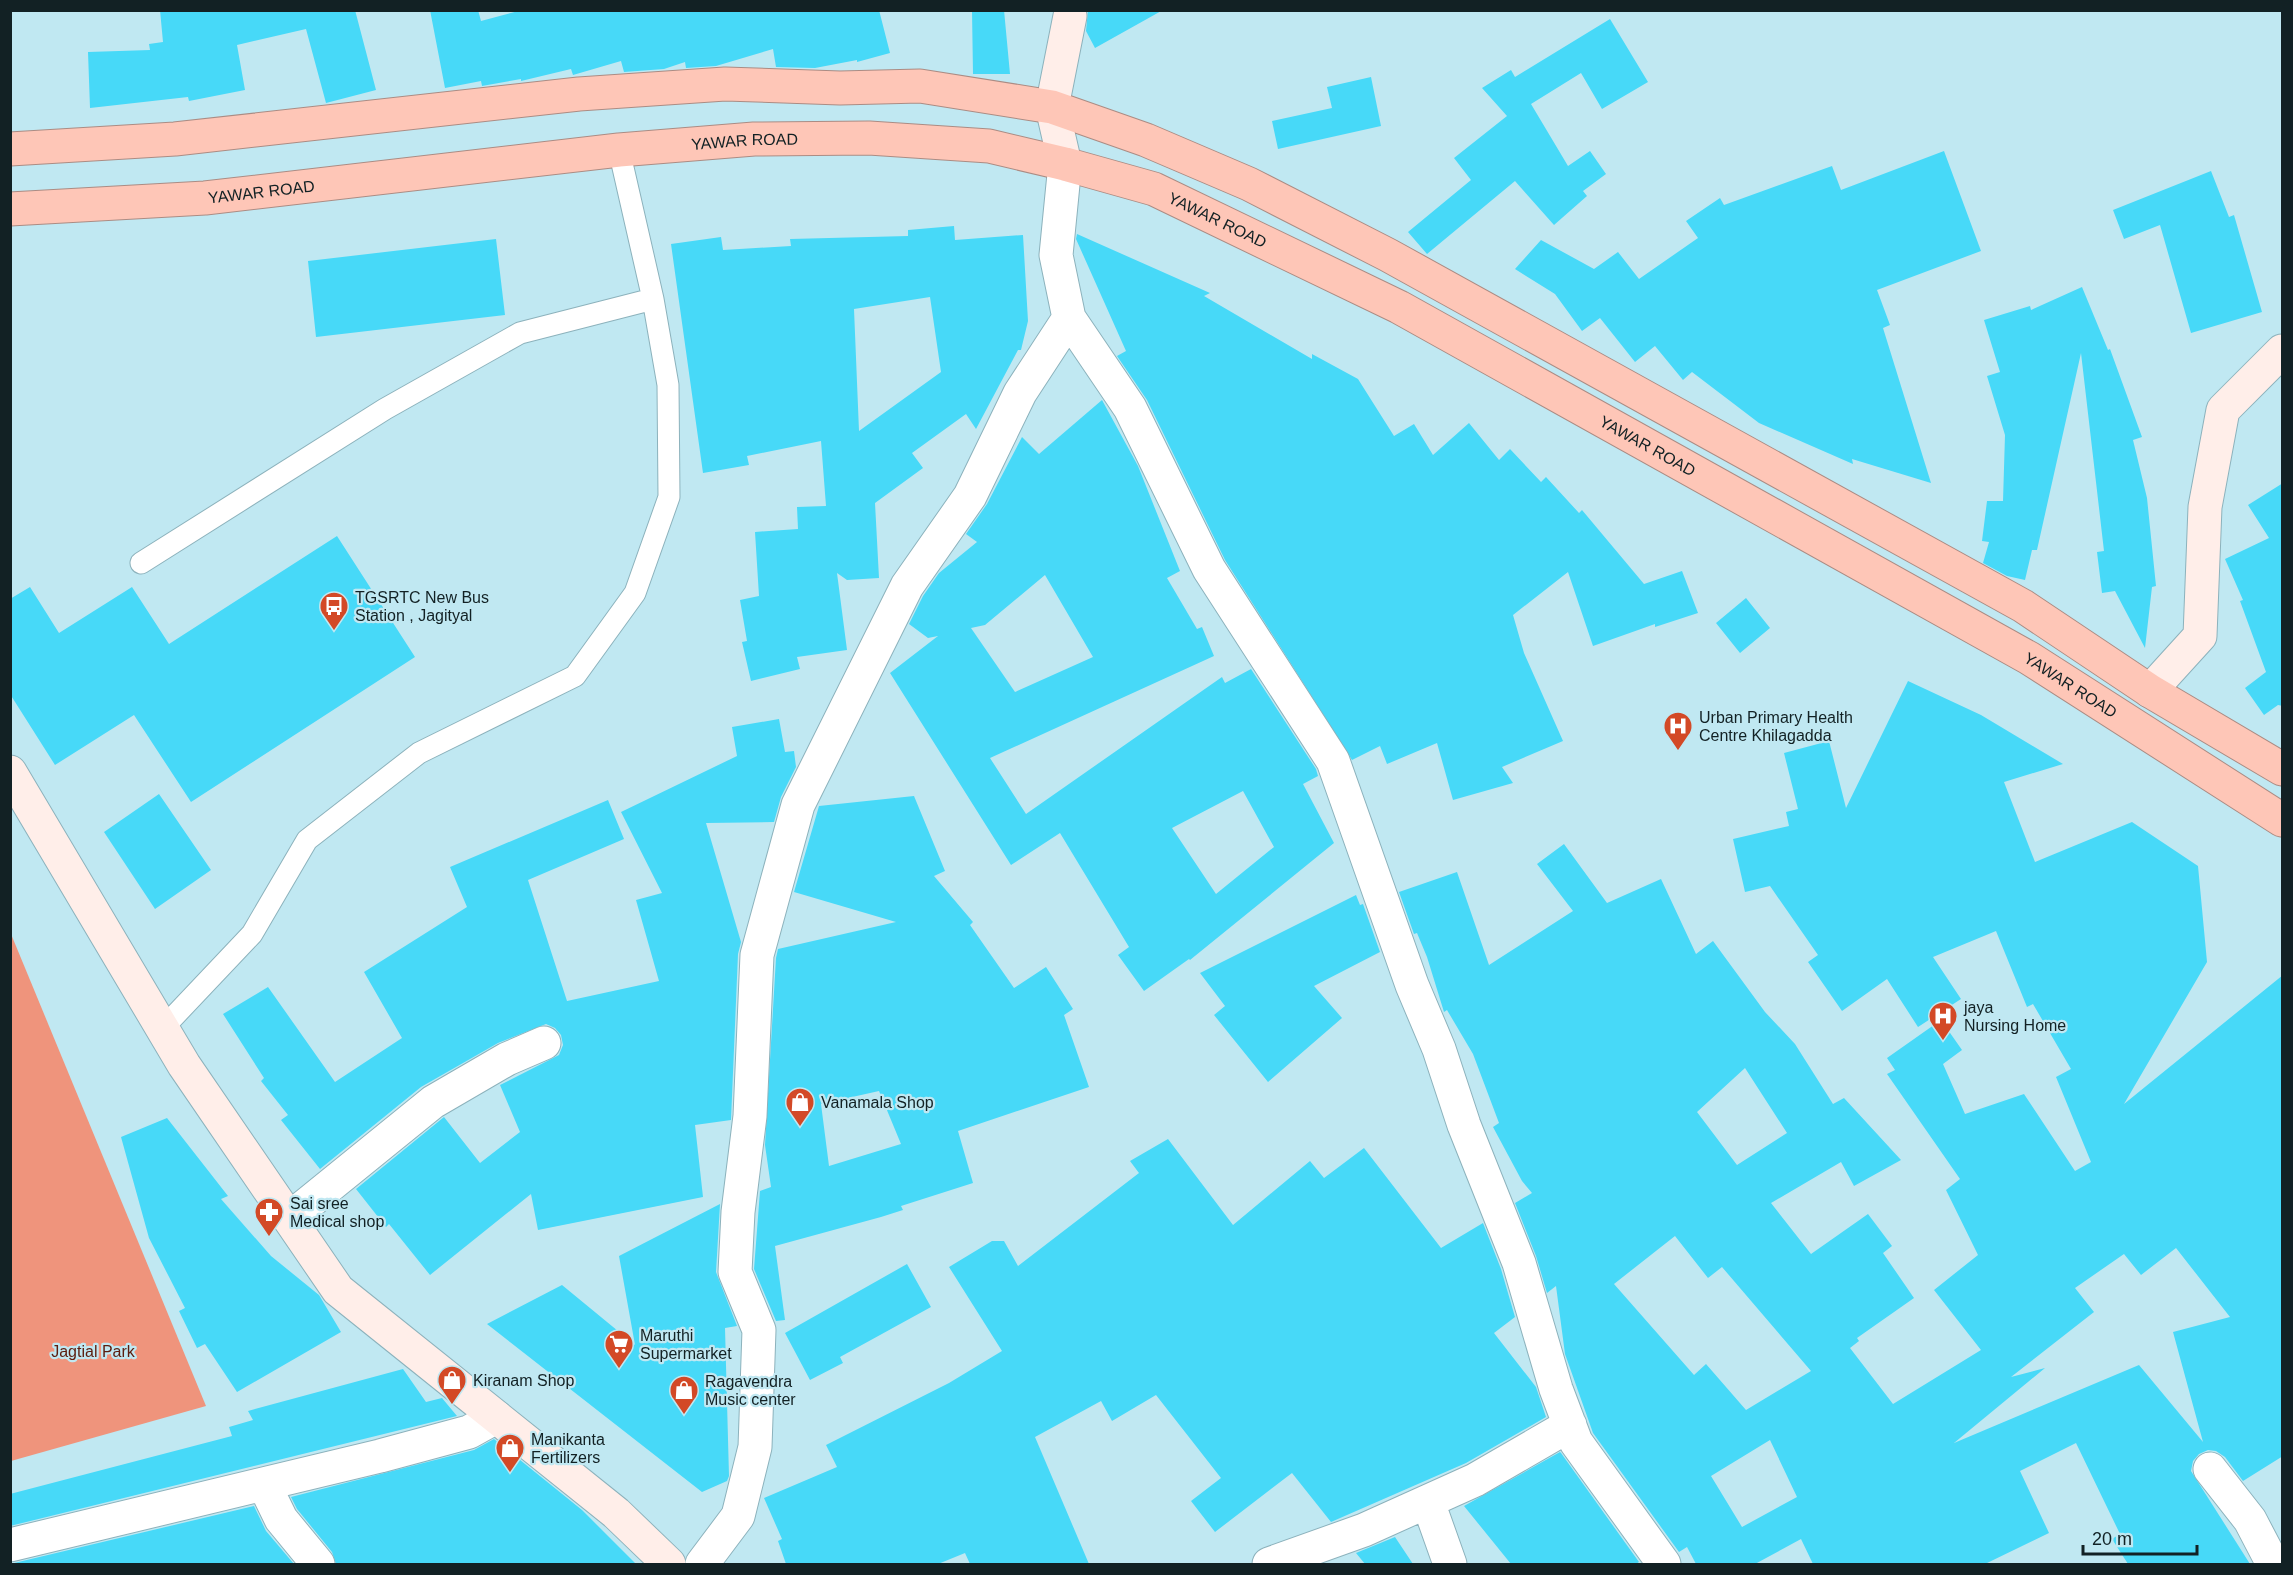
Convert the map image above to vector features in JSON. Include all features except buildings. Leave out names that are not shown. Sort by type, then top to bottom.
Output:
[{"type":"highway","points":[[10,149],[175,139],[579,94],[725,84],[840,88],[920,86],[1052,107],[1146,140],[1249,184],[1388,255],[2023,606],[2150,691],[2283,769]]},
{"type":"highway","name":"YAWAR ROAD","points":[[10,209],[205,198],[619,150],[754,139],[869,138],[989,146],[1065,164],[1154,189],[1399,307],[2029,658],[2283,820]]},
{"type":"main road","points":[[1065,164],[1052,107],[1068,12]]},
{"type":"main road","points":[[2150,691],[2200,636],[2205,507],[2223,410],[2283,351]]},
{"type":"main road","points":[[10,772],[184,1065],[338,1290],[616,1513],[669,1564]]},
{"type":"street","points":[[1065,164],[1056,255],[1069,318],[1130,408],[1209,569],[1333,761],[1412,985],[1439,1049],[1464,1125],[1519,1263],[1556,1389],[1576,1442],[1664,1564]]},
{"type":"street","points":[[702,1564],[738,1516],[754,1447],[759,1330],[735,1272],[738,1212],[750,1116],[757,955],[798,806],[907,586],[970,496],[1020,393],[1069,318]]},
{"type":"street","points":[[290,1218],[434,1102],[507,1059],[544,1043]]},
{"type":"street","points":[[10,1545],[264,1485],[469,1432],[496,1417]]},
{"type":"street","points":[[1269,1564],[1364,1530],[1428,1502],[1475,1480],[1570,1425]]},
{"type":"street","points":[[2210,1470],[2250,1521],[2273,1564]]},
{"type":"street","points":[[264,1485],[281,1519],[318,1564]]},
{"type":"street","points":[[1428,1502],[1450,1564]]},
{"type":"lane","points":[[162,1028],[252,934],[307,840],[419,753],[574,676],[635,592],[669,497],[668,386],[653,299],[619,150]]},
{"type":"lane","points":[[141,563],[385,409],[520,333],[653,299]]},
{"type":"green space","name":"Jagtial Park","points":[[11,934],[206,1406],[10,1461]]},
{"type":"place","name":"TGSRTC New Bus Station , Jagityal","points":[[334,632]]},
{"type":"place","name":"Urban Primary Health Centre Khilagadda","points":[[1678,752]]},
{"type":"place","name":"jaya Nursing Home","points":[[1943,1042]]},
{"type":"place","name":"Vanamala Shop","points":[[800,1128]]},
{"type":"place","name":"Sai sree Medical shop","points":[[269,1238]]},
{"type":"place","name":"Maruthi Supermarket","points":[[619,1370]]},
{"type":"place","name":"Kiranam Shop","points":[[452,1406]]},
{"type":"place","name":"Ragavendra Music center","points":[[684,1416]]},
{"type":"place","name":"Manikanta Fertilizers","points":[[510,1474]]}]
